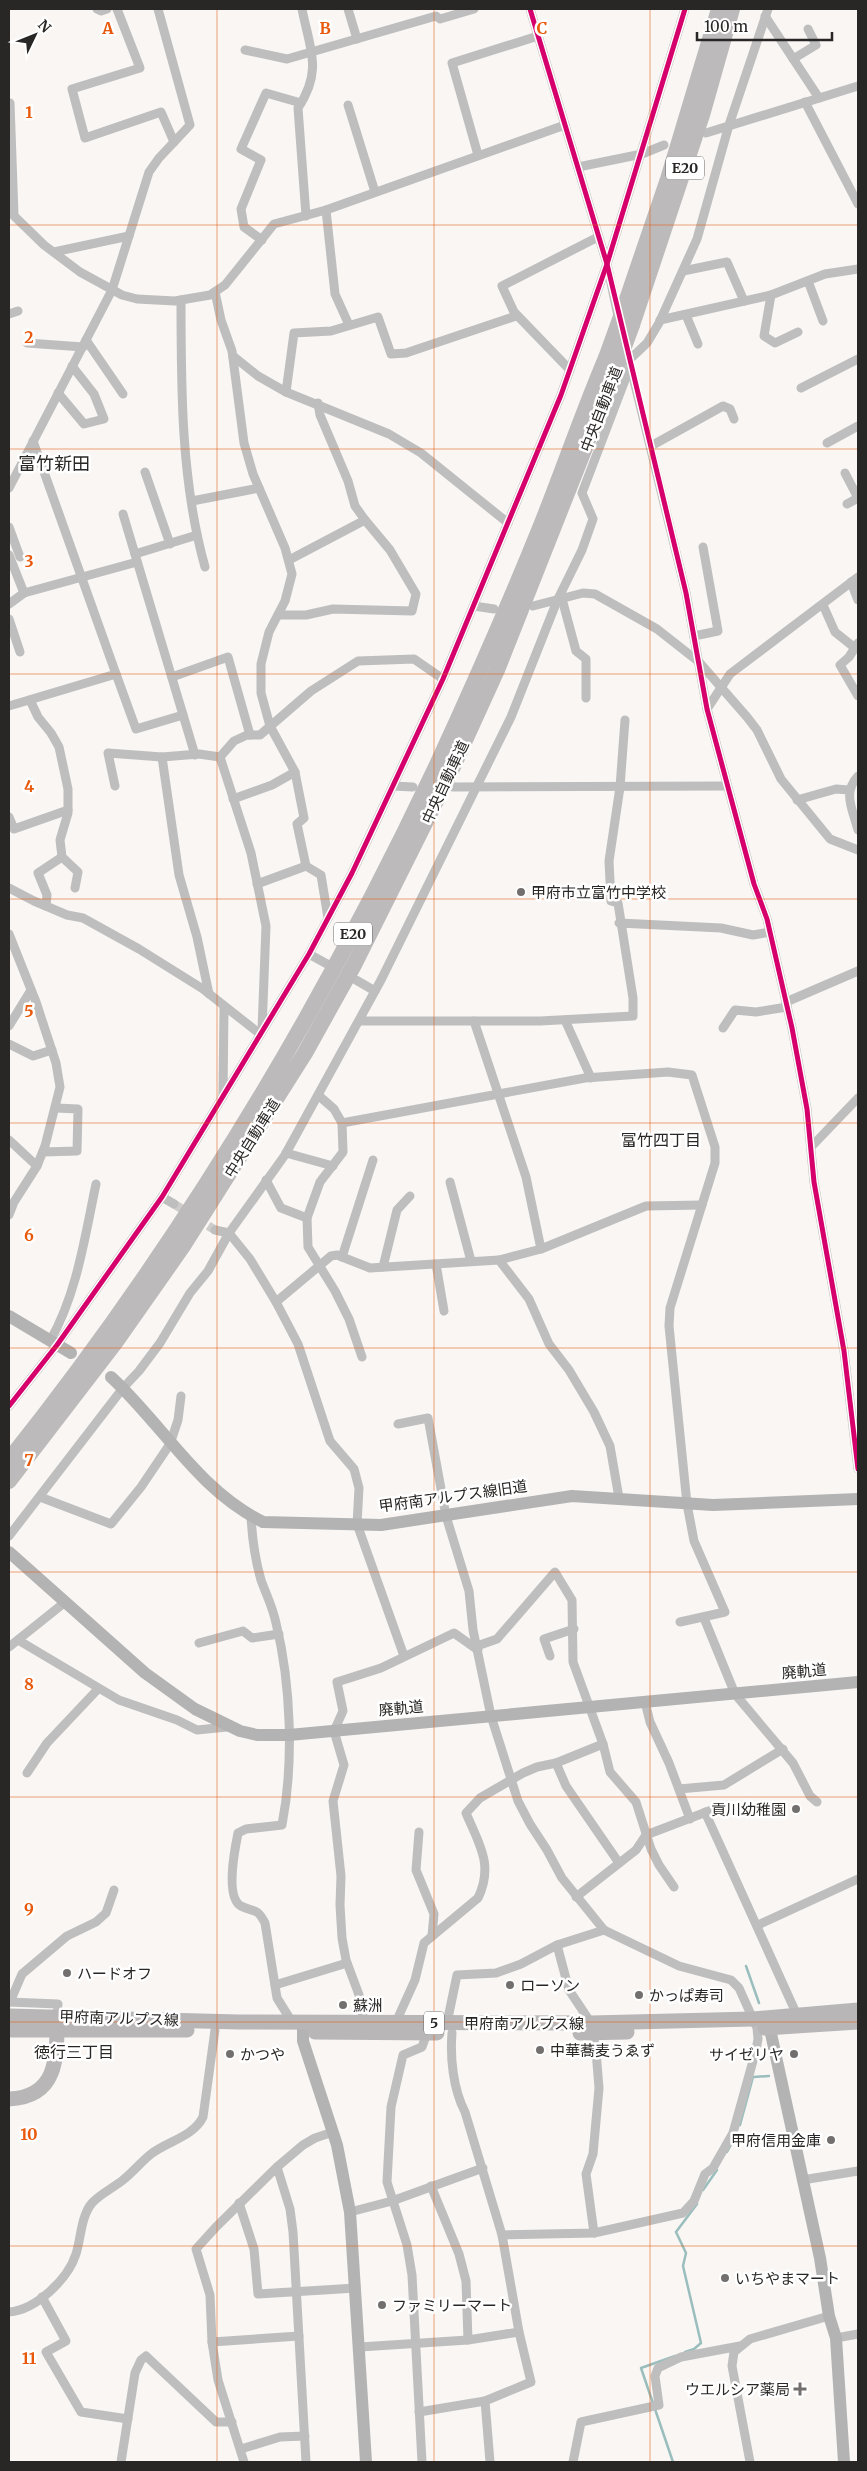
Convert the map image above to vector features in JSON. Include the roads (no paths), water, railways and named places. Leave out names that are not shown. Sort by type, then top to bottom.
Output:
[{"type":"highway","name":"中央自動車道","points":[[9,1460],[104,1335],[172,1238],[234,1143],[342,956],[407,827],[484,661],[542,522],[606,358],[668,179],[719,9]]},
{"type":"highway","name":"中央自動車道","points":[[9,1481],[115,1343],[183,1246],[305,1053],[350,971],[447,780],[496,670],[611,382],[702,115],[732,9]]},
{"type":"main road","name":"甲府南アルプス線","points":[[9,2007],[57,2024],[215,2030],[363,2021],[396,2022],[450,2028],[592,2028],[858,2022]]},
{"type":"main road","name":"甲府南アルプス線","points":[[762,2023],[797,2015],[858,2010]]},
{"type":"main road","name":"甲府南アルプス線","points":[[9,2030],[57,2024],[299,2025],[427,2033],[450,2028]]},
{"type":"main road","points":[[9,2099],[19,2099],[34,2093],[53,2072],[57,2024]]},
{"type":"street","points":[[97,9],[101,11],[107,9]]},
{"type":"street","points":[[117,9],[140,68],[72,88],[86,138],[161,112],[174,142]]},
{"type":"street","points":[[9,488],[112,290],[149,172],[190,125],[158,9]]},
{"type":"street","points":[[302,9],[314,64],[307,94],[298,108],[306,216]]},
{"type":"street","points":[[348,9],[356,39]]},
{"type":"street","points":[[245,50],[287,59],[436,16],[440,19],[474,9]]},
{"type":"street","points":[[530,9],[606,264],[629,364],[651,446],[694,636],[707,710],[754,884],[770,932],[787,1005],[802,1077],[812,1146],[814,1182],[844,1351],[855,1427],[858,1469]]},
{"type":"street","points":[[9,1406],[162,1197],[309,954],[392,786],[443,679],[570,370],[642,154],[685,9]]},
{"type":"street","points":[[766,12],[819,98]]},
{"type":"street","points":[[9,1536],[160,1343],[190,1294],[208,1271],[229,1234],[286,1153],[375,991],[478,787],[582,550],[593,519],[582,493],[629,364],[647,344],[697,239],[729,125],[766,12]]},
{"type":"street","points":[[793,58],[816,45],[808,29]]},
{"type":"street","points":[[478,155],[452,63],[538,36]]},
{"type":"street","points":[[706,133],[858,86]]},
{"type":"street","points":[[262,240],[244,226],[241,209],[261,160],[241,149],[266,93],[301,103]]},
{"type":"street","points":[[805,102],[858,204]]},
{"type":"street","points":[[10,103],[11,213],[54,252],[80,272],[112,290],[137,299],[181,300],[210,295],[231,279],[274,224],[326,210],[565,125]]},
{"type":"street","points":[[348,105],[375,192]]},
{"type":"street","points":[[578,167],[642,154],[664,145]]},
{"type":"street","points":[[326,210],[335,294],[349,325]]},
{"type":"street","points":[[54,252],[129,236]]},
{"type":"street","points":[[570,370],[516,316],[502,286],[598,236]]},
{"type":"street","points":[[683,271],[727,262],[744,301]]},
{"type":"street","points":[[660,320],[771,295],[825,274],[858,270]]},
{"type":"street","points":[[808,281],[823,321]]},
{"type":"street","points":[[215,292],[220,320],[232,356],[244,443],[292,574],[285,601],[270,632],[261,664],[261,693],[270,726],[295,772],[304,818],[297,824],[306,866],[321,875],[328,918]]},
{"type":"street","points":[[771,295],[764,336],[774,343],[798,332]]},
{"type":"street","points":[[181,300],[181,377],[192,501],[205,567]]},
{"type":"street","points":[[686,315],[698,344]]},
{"type":"street","points":[[286,392],[294,333],[331,331],[378,317],[391,354],[406,352],[516,316]]},
{"type":"street","points":[[27,344],[84,344]]},
{"type":"street","points":[[84,344],[123,394]]},
{"type":"street","points":[[232,356],[258,376],[286,392],[318,403],[389,434],[421,453],[508,523]]},
{"type":"street","points":[[801,388],[858,359]]},
{"type":"street","points":[[58,393],[84,424],[104,419],[94,394],[72,366]]},
{"type":"street","points":[[278,615],[306,615],[333,609],[412,611],[416,594],[390,550],[355,506],[348,481],[320,415],[318,403]]},
{"type":"street","points":[[651,446],[723,406],[730,409],[734,419]]},
{"type":"street","points":[[827,443],[858,426]]},
{"type":"street","points":[[33,441],[136,729],[183,714]]},
{"type":"street","points":[[145,472],[170,544]]},
{"type":"street","points":[[845,473],[858,498],[847,504]]},
{"type":"street","points":[[192,501],[259,488]]},
{"type":"street","points":[[123,514],[195,754]]},
{"type":"street","points":[[288,560],[365,520]]},
{"type":"street","points":[[9,527],[20,557]]},
{"type":"street","points":[[9,604],[24,594],[82,579],[170,544],[198,535]]},
{"type":"street","points":[[694,636],[718,632],[703,547]]},
{"type":"street","points":[[9,555],[24,594]]},
{"type":"street","points":[[855,580],[858,600]]},
{"type":"street","points":[[707,710],[730,674],[855,580]]},
{"type":"street","points":[[534,606],[583,593],[595,594],[657,629],[699,662],[757,730],[781,780],[830,839],[856,849],[858,831],[849,790],[850,784],[858,776]]},
{"type":"street","points":[[560,600],[576,652],[586,659],[586,698]]},
{"type":"street","points":[[824,605],[835,632],[857,645],[840,665],[858,696]]},
{"type":"street","points":[[474,606],[494,609]]},
{"type":"street","points":[[9,619],[20,652]]},
{"type":"street","points":[[172,677],[228,657],[250,735]]},
{"type":"street","points":[[220,757],[234,741],[250,735],[260,735],[311,691],[358,661],[414,659],[443,679]]},
{"type":"street","points":[[9,706],[116,674]]},
{"type":"street","points":[[30,700],[59,748],[68,789],[68,810],[60,840],[62,857],[78,872],[75,888]]},
{"type":"street","points":[[359,1021],[565,1020],[633,1016],[633,998],[619,923],[618,903],[611,902],[608,861],[620,787],[625,720]]},
{"type":"street","points":[[115,786],[108,753],[162,757],[195,754],[220,757]]},
{"type":"street","points":[[162,757],[179,875],[197,937],[209,994]]},
{"type":"street","points":[[220,757],[250,854],[266,926],[261,1033]]},
{"type":"street","points":[[233,799],[272,785],[295,772]]},
{"type":"street","points":[[392,786],[414,787]]},
{"type":"street","points":[[453,786],[727,786]]},
{"type":"street","points":[[797,800],[836,789],[849,790]]},
{"type":"street","points":[[9,817],[14,829],[68,810]]},
{"type":"street","points":[[46,906],[47,895],[38,873],[62,857]]},
{"type":"street","points":[[257,884],[306,866]]},
{"type":"street","points":[[9,888],[46,906],[83,918],[139,949],[209,994],[261,1033]]},
{"type":"street","points":[[619,923],[721,928],[753,935],[770,932]]},
{"type":"street","points":[[9,934],[52,1050],[60,1088],[43,1152],[37,1166],[14,1202],[9,1215]]},
{"type":"street","points":[[309,954],[327,964]]},
{"type":"street","points":[[723,1028],[734,1010],[756,1012],[787,1005],[858,971]]},
{"type":"street","points":[[356,980],[375,991]]},
{"type":"street","points":[[9,1026],[31,990]]},
{"type":"street","points":[[223,1096],[224,1007]]},
{"type":"street","points":[[565,1020],[591,1078]]},
{"type":"street","points":[[474,1021],[526,1176],[542,1249]]},
{"type":"street","points":[[9,1044],[33,1056],[52,1050]]},
{"type":"street","points":[[342,1123],[498,1093],[591,1078],[668,1072],[692,1075],[715,1147],[715,1164],[670,1308],[669,1326],[687,1504],[694,1542],[725,1612],[680,1622]]},
{"type":"street","points":[[318,1095],[334,1109],[342,1123],[343,1152],[333,1166],[324,1173],[320,1182],[307,1218],[308,1247],[349,1319],[362,1357]]},
{"type":"street","points":[[812,1146],[858,1098]]},
{"type":"street","points":[[43,1152],[77,1151],[78,1109],[56,1108]]},
{"type":"street","points":[[9,1140],[37,1166]]},
{"type":"street","points":[[286,1153],[333,1166]]},
{"type":"street","points":[[342,1257],[373,1160]]},
{"type":"street","points":[[266,1180],[281,1208],[307,1218]]},
{"type":"street","points":[[450,1182],[471,1262]]},
{"type":"street","points":[[54,1343],[80,1259],[96,1184]]},
{"type":"street","points":[[383,1267],[397,1210],[410,1196]]},
{"type":"street","points":[[162,1197],[174,1204]]},
{"type":"street","points":[[276,1302],[330,1256],[342,1257],[370,1268],[499,1260],[542,1249],[646,1206],[702,1205]]},
{"type":"street","points":[[215,1230],[229,1234],[250,1259],[276,1302],[298,1344],[330,1441],[354,1469],[359,1488],[357,1524],[404,1656]]},
{"type":"street","points":[[499,1260],[529,1299],[549,1344],[569,1370],[594,1412],[610,1446],[619,1498]]},
{"type":"street","points":[[436,1264],[444,1311]]},
{"type":"street","points":[[9,1316],[71,1353]]},
{"type":"street","name":"甲府南アルプス線旧道","points":[[111,1377],[123,1388],[170,1444],[201,1477],[251,1516],[263,1522],[381,1525],[572,1496],[687,1504],[739,1504],[858,1499]]},
{"type":"street","points":[[40,1497],[111,1524],[140,1488],[170,1444],[178,1420],[181,1396]]},
{"type":"street","points":[[398,1424],[428,1418],[446,1516],[469,1591],[491,1716],[518,1802],[562,1878],[604,1930],[679,1966],[731,1980],[739,1988],[762,2023],[802,2180],[820,2258],[829,2316],[836,2338],[844,2462]]},
{"type":"street","points":[[251,1516],[252,1534],[261,1578],[279,1634],[283,1655],[289,1735],[289,1791],[282,1825],[246,1828],[238,1833],[233,1864],[233,1891],[236,1901],[241,1906],[253,1908],[260,1913],[265,1923],[277,1998],[299,2025],[333,2132],[350,2212],[366,2462]]},
{"type":"street","name":"廃軌道","points":[[9,1552],[64,1603],[172,1694],[227,1726],[258,1735],[289,1735],[858,1682]]},
{"type":"street","points":[[478,1648],[497,1639],[555,1572],[572,1600],[574,1629],[573,1662],[603,1744],[610,1772],[636,1802],[648,1834],[651,1849],[674,1887]]},
{"type":"street","points":[[9,1647],[64,1603]]},
{"type":"street","points":[[704,1618],[735,1694],[783,1749],[793,1763],[810,1796],[817,1802]]},
{"type":"street","points":[[550,1656],[544,1639],[574,1629]]},
{"type":"street","points":[[199,1643],[243,1631],[252,1638],[279,1634]]},
{"type":"street","points":[[363,2021],[362,2003],[347,1963],[341,1922],[341,1876],[333,1801],[344,1765],[334,1731],[343,1712],[337,1682],[381,1668],[454,1633],[478,1648]]},
{"type":"street","points":[[18,1640],[119,1700],[177,1720],[197,1730],[227,1726]]},
{"type":"street","points":[[27,1773],[47,1743],[98,1689]]},
{"type":"street","points":[[645,1702],[650,1722],[690,1819]]},
{"type":"street","points":[[396,2022],[415,1980],[424,1943],[478,1898],[486,1877],[486,1866],[466,1813],[480,1798],[511,1780],[537,1767],[556,1763],[603,1744]]},
{"type":"street","points":[[679,1789],[724,1785],[783,1749]]},
{"type":"street","points":[[556,1763],[566,1786],[618,1863]]},
{"type":"street","points":[[576,1897],[636,1850],[641,1840],[648,1834],[722,1806]]},
{"type":"street","points":[[705,1812],[758,1925],[797,2015]]},
{"type":"street","points":[[419,1832],[416,1870],[434,1914],[432,1936]]},
{"type":"street","points":[[758,1925],[858,1878]]},
{"type":"street","points":[[9,2007],[22,1974],[67,1936],[96,1922],[106,1913],[114,1890]]},
{"type":"street","points":[[419,2412],[485,2401],[531,2382],[519,2332],[502,2234],[465,2112],[458,2100],[450,2028],[457,1975],[496,1973],[520,1964],[557,1945],[604,1930]]},
{"type":"street","points":[[557,1945],[570,1990],[592,2028],[600,2088],[593,2154],[586,2174],[594,2233]]},
{"type":"street","points":[[275,1985],[347,1963]]},
{"type":"street","points":[[502,2234],[594,2233],[684,2213],[694,2201],[705,2174],[713,2168],[733,2133],[762,2023]]},
{"type":"street","points":[[9,2312],[42,2297],[58,2284],[76,2255],[87,2212],[91,2204],[122,2181],[151,2154],[192,2131],[199,2124],[203,2117],[215,2030]]},
{"type":"street","points":[[422,2462],[412,2275],[407,2244],[387,2182],[391,2107],[403,2055],[422,2047],[427,2033]]},
{"type":"street","points":[[244,2462],[218,2380],[212,2342],[210,2295],[196,2249],[239,2203],[277,2167],[314,2138],[333,2132]]},
{"type":"street","points":[[277,2167],[290,2209],[306,2462]]},
{"type":"street","points":[[350,2212],[392,2201],[482,2168]]},
{"type":"street","points":[[802,2180],[858,2172]]},
{"type":"street","points":[[431,2186],[459,2254],[466,2281],[468,2340]]},
{"type":"street","points":[[239,2203],[254,2249],[258,2294],[356,2288]]},
{"type":"street","points":[[42,2297],[66,2341],[46,2352],[81,2412],[128,2419]]},
{"type":"street","points":[[750,2462],[732,2366],[734,2352],[750,2340],[829,2316]]},
{"type":"street","points":[[360,2346],[416,2345],[468,2340],[519,2332]]},
{"type":"street","points":[[836,2338],[858,2334]]},
{"type":"street","points":[[212,2342],[299,2336]]},
{"type":"street","points":[[573,2462],[581,2422],[659,2405],[655,2376],[658,2368],[681,2357],[740,2346]]},
{"type":"street","points":[[121,2462],[135,2373],[141,2360],[146,2356],[216,2422],[232,2422]]},
{"type":"street","points":[[485,2401],[490,2462]]},
{"type":"street","points":[[241,2449],[280,2437],[304,2436]]},
{"type":"waterway","points":[[746,1966],[759,2003]]},
{"type":"waterway","points":[[740,2125],[753,2077],[769,2076]]},
{"type":"waterway","points":[[727,2152],[736,2135]]},
{"type":"waterway","points":[[703,2190],[717,2170]]},
{"type":"waterway","points":[[685,2352],[694,2349],[701,2343],[683,2266],[686,2253],[676,2232],[697,2204]]},
{"type":"waterway","points":[[673,2462],[641,2368],[675,2356]]},
{"type":"tunnel","points":[[174,1204],[215,1230]]},
{"type":"place","name":"甲府市立富竹中学校","points":[[521,892]]},
{"type":"place","name":"貢川幼稚園","points":[[796,1809]]},
{"type":"place","name":"ハードオフ","points":[[67,1973]]},
{"type":"place","name":"ローソン","points":[[510,1985]]},
{"type":"place","name":"かっぱ寿司","points":[[639,1995]]},
{"type":"place","name":"蘇洲","points":[[343,2005]]},
{"type":"place","name":"中華蕎麦うゑず","points":[[540,2050]]},
{"type":"place","name":"かつや","points":[[230,2054]]},
{"type":"place","name":"サイゼリヤ","points":[[794,2054]]},
{"type":"place","name":"甲府信用金庫","points":[[831,2140]]},
{"type":"place","name":"いちやまマート","points":[[725,2278]]},
{"type":"place","name":"ファミリーマート","points":[[382,2305]]},
{"type":"place","name":"ウエルシア薬局","points":[[800,2389]]},
{"type":"district","name":"富竹新田","points":[[54,463]]},
{"type":"district","name":"富竹四丁目","points":[[661,1140]]},
{"type":"district","name":"徳行三丁目","points":[[74,2052]]}]
